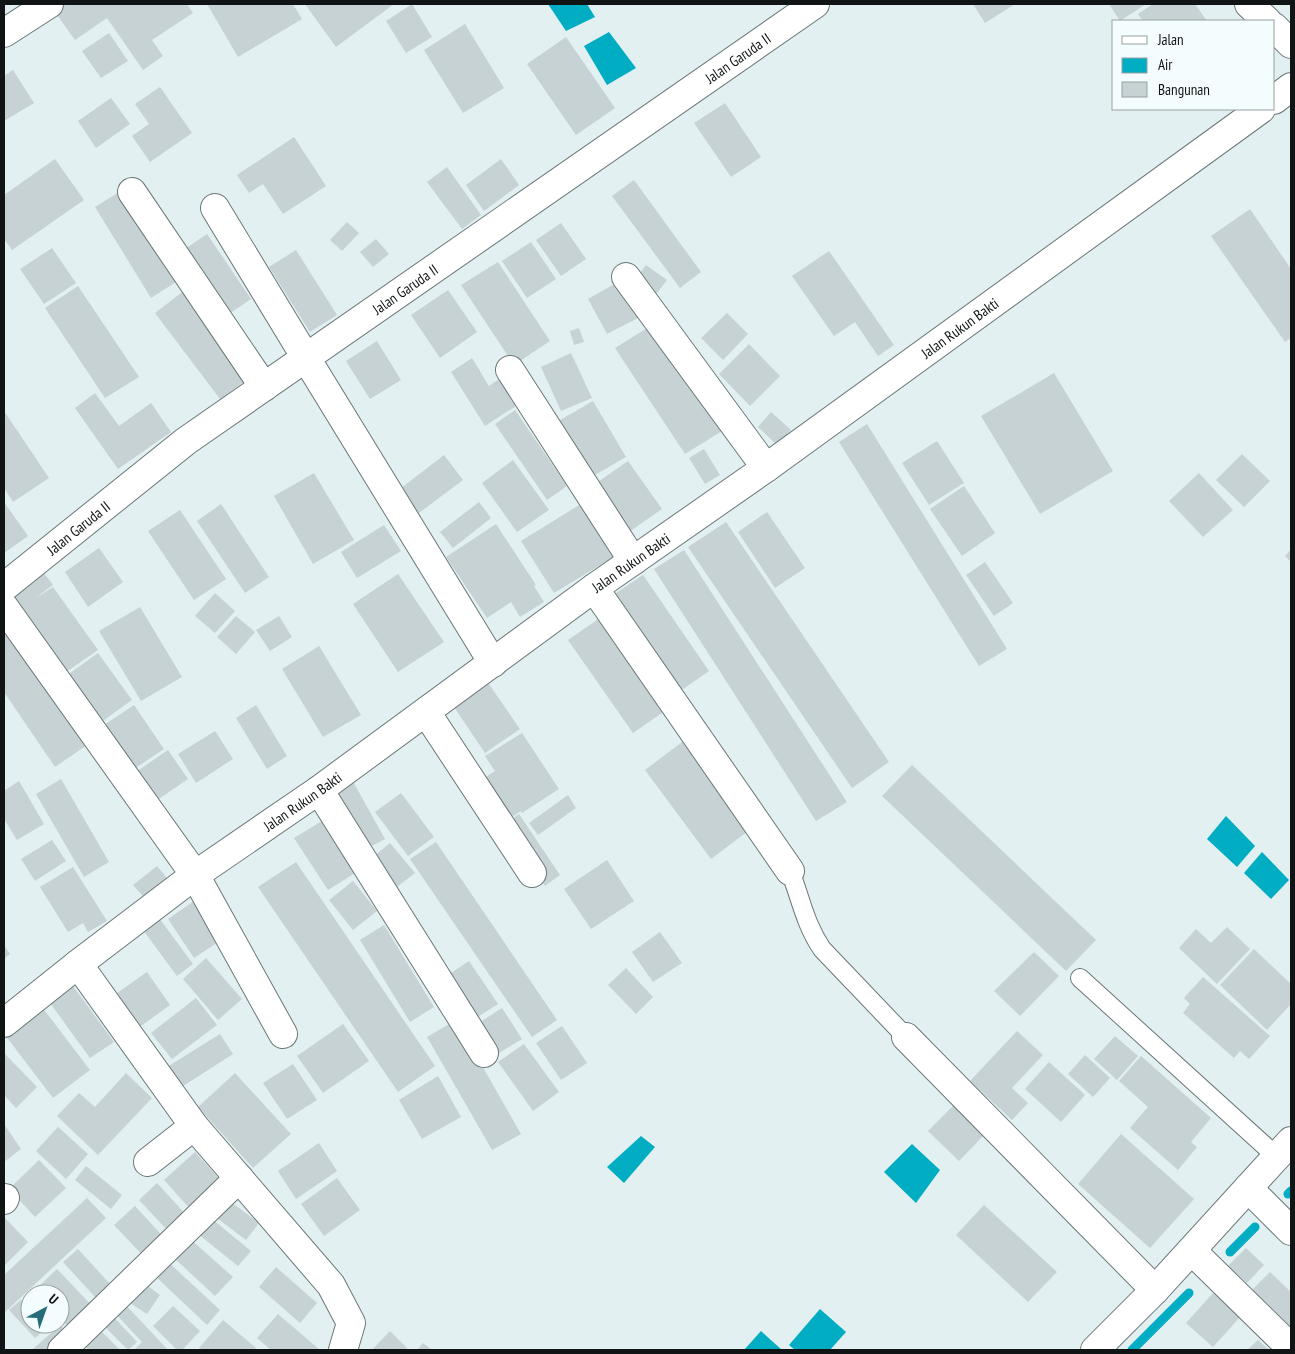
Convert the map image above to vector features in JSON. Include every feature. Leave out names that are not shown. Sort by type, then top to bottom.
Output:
[{"type":"street","points":[[4,33],[49,4]]},
{"type":"street","name":"Jalan Garuda II","points":[[4,586],[186,441],[816,4]]},
{"type":"street","points":[[1249,4],[1266,20]]},
{"type":"street","points":[[1275,28],[1291,44]]},
{"type":"street","points":[[1275,99],[1291,87]]},
{"type":"street","name":"Jalan Rukun Bakti","points":[[4,1022],[195,875],[320,790],[594,588],[766,468],[1260,110]]},
{"type":"street","points":[[132,192],[264,387]]},
{"type":"street","points":[[215,208],[493,663]]},
{"type":"street","points":[[626,277],[766,468]]},
{"type":"street","points":[[510,370],[632,561]]},
{"type":"street","points":[[594,588],[790,871]]},
{"type":"street","points":[[4,607],[195,875],[283,1034]]},
{"type":"street","points":[[426,712],[532,873]]},
{"type":"street","points":[[320,790],[484,1052]]},
{"type":"street","points":[[78,964],[194,1126],[331,1285],[351,1323],[343,1350]]},
{"type":"street","points":[[906,1038],[1155,1290]]},
{"type":"street","points":[[148,1162],[194,1126]]},
{"type":"street","points":[[1094,1350],[1192,1251],[1284,1149]]},
{"type":"street","points":[[62,1350],[239,1178]]},
{"type":"street","points":[[1248,1188],[1291,1231]]},
{"type":"street","points":[[1192,1251],[1291,1348]]},
{"type":"lane","points":[[790,871],[805,918],[812,934],[822,949],[906,1038]]},
{"type":"lane","points":[[1080,978],[1284,1149]]},
{"type":"water","points":[[548,4],[587,4],[595,17],[566,31]]},
{"type":"water","points":[[609,32],[636,68],[607,85],[584,46]]},
{"type":"water","points":[[1226,816],[1255,846],[1237,867],[1207,839]]},
{"type":"water","points":[[1262,852],[1289,880],[1271,899],[1244,873]]},
{"type":"water","points":[[641,1136],[655,1147],[624,1183],[607,1167]]},
{"type":"water","points":[[912,1144],[940,1170],[916,1203],[884,1172]]},
{"type":"water","points":[[820,1309],[846,1332],[830,1350],[795,1350],[789,1345]]},
{"type":"water","points":[[761,1331],[782,1350],[744,1350]]},
{"type":"building","points":[[66,4],[187,4],[193,13],[152,40],[163,56],[143,70],[107,18],[75,40],[55,12]]},
{"type":"building","points":[[207,4],[293,4],[302,19],[238,57]]},
{"type":"building","points":[[305,4],[394,4],[336,47]]},
{"type":"building","points":[[412,4],[432,37],[406,53],[386,21]]},
{"type":"building","points":[[973,4],[1015,4],[985,23]]},
{"type":"building","points":[[1109,4],[1146,4],[1122,20],[1119,20]]},
{"type":"building","points":[[1153,4],[1195,4],[1206,20],[1142,20],[1138,14]]},
{"type":"building","points":[[465,24],[504,88],[463,113],[424,50]]},
{"type":"building","points":[[109,33],[128,61],[101,78],[82,51]]},
{"type":"building","points":[[566,37],[615,108],[576,135],[527,64]]},
{"type":"building","points":[[13,70],[34,103],[4,121],[4,76]]},
{"type":"building","points":[[160,87],[192,133],[150,162],[132,136],[149,124],[135,104]]},
{"type":"building","points":[[111,98],[130,124],[96,148],[78,121]]},
{"type":"building","points":[[725,103],[761,157],[731,177],[694,123]]},
{"type":"building","points":[[294,137],[326,186],[283,214],[263,184],[249,193],[237,175]]},
{"type":"building","points":[[55,159],[84,200],[12,250],[4,239],[4,195]]},
{"type":"building","points":[[501,159],[519,185],[484,211],[466,185]]},
{"type":"building","points":[[447,167],[481,215],[462,229],[427,182]]},
{"type":"building","points":[[634,180],[701,272],[680,288],[612,196]]},
{"type":"building","points":[[124,189],[179,280],[151,298],[95,207]]},
{"type":"building","points":[[1250,209],[1291,269],[1291,338],[1285,342],[1211,236]]},
{"type":"building","points":[[347,222],[359,233],[342,251],[330,240]]},
{"type":"building","points":[[561,223],[586,259],[561,276],[536,240]]},
{"type":"building","points":[[207,234],[251,299],[223,318],[179,253]]},
{"type":"building","points":[[376,239],[389,254],[373,267],[360,252]]},
{"type":"building","points":[[531,242],[556,279],[527,298],[502,261]]},
{"type":"building","points":[[52,248],[76,283],[44,304],[20,269]]},
{"type":"building","points":[[296,250],[337,315],[310,332],[269,267]]},
{"type":"building","points":[[829,251],[894,345],[878,356],[855,322],[834,336],[792,276]]},
{"type":"building","points":[[498,262],[550,341],[514,365],[461,285]]},
{"type":"building","points":[[646,265],[667,280],[653,298],[633,282]]},
{"type":"building","points":[[618,282],[638,318],[607,334],[588,299]]},
{"type":"building","points":[[78,286],[139,377],[105,398],[45,308]]},
{"type":"building","points":[[185,290],[250,377],[220,399],[155,313]]},
{"type":"building","points":[[448,290],[477,332],[440,358],[411,315]]},
{"type":"building","points":[[727,313],[748,334],[723,360],[701,338]]},
{"type":"building","points":[[652,325],[722,431],[685,454],[615,348]]},
{"type":"building","points":[[579,328],[584,342],[574,345],[570,331]]},
{"type":"building","points":[[377,341],[401,380],[370,399],[346,361]]},
{"type":"building","points":[[749,344],[780,376],[750,406],[719,374]]},
{"type":"building","points":[[571,353],[592,398],[561,411],[541,367]]},
{"type":"building","points":[[472,358],[489,386],[499,379],[516,406],[485,426],[451,372]]},
{"type":"building","points":[[1054,373],[1113,471],[1040,514],[981,416]]},
{"type":"building","points":[[95,393],[119,426],[151,403],[171,432],[118,469],[75,408]]},
{"type":"building","points":[[593,401],[626,457],[588,479],[555,423]]},
{"type":"building","points":[[515,410],[567,486],[547,500],[495,424]]},
{"type":"building","points":[[4,411],[49,478],[13,502],[4,488]]},
{"type":"building","points":[[771,412],[791,430],[777,445],[758,427]]},
{"type":"building","points":[[867,424],[1007,649],[979,666],[839,442]]},
{"type":"building","points":[[937,441],[964,483],[929,505],[902,463]]},
{"type":"building","points":[[704,449],[720,475],[705,484],[689,458]]},
{"type":"building","points":[[1242,454],[1270,481],[1244,507],[1216,480]]},
{"type":"building","points":[[444,455],[463,480],[415,516],[396,492]]},
{"type":"building","points":[[513,460],[549,510],[517,532],[482,483]]},
{"type":"building","points":[[628,461],[662,509],[626,534],[592,486]]},
{"type":"building","points":[[314,473],[354,540],[313,564],[274,496]]},
{"type":"building","points":[[1199,473],[1233,510],[1203,537],[1169,501]]},
{"type":"building","points":[[964,486],[995,533],[962,556],[930,509]]},
{"type":"building","points":[[4,502],[28,536],[4,553]]},
{"type":"building","points":[[479,502],[491,518],[453,548],[440,532]]},
{"type":"building","points":[[584,502],[617,555],[554,593],[521,541]]},
{"type":"building","points":[[221,504],[269,577],[245,593],[197,521]]},
{"type":"building","points":[[180,510],[226,579],[194,600],[148,531]]},
{"type":"building","points":[[767,512],[805,568],[775,588],[738,532]]},
{"type":"building","points":[[726,522],[889,762],[852,788],[688,547]]},
{"type":"building","points":[[496,524],[536,585],[534,586],[544,602],[520,617],[511,602],[487,618],[446,557]]},
{"type":"building","points":[[384,525],[401,551],[357,578],[341,552]]},
{"type":"building","points":[[99,548],[123,582],[88,607],[65,572]]},
{"type":"building","points":[[1291,549],[1291,562],[1285,556]]},
{"type":"building","points":[[684,550],[847,802],[816,821],[654,569]]},
{"type":"building","points":[[985,562],[1013,603],[994,616],[966,575]]},
{"type":"building","points":[[41,569],[53,585],[34,599],[53,587],[98,650],[59,677],[4,600]]},
{"type":"building","points":[[398,574],[444,642],[398,672],[353,604]]},
{"type":"building","points":[[643,575],[709,671],[673,696],[607,599]]},
{"type":"building","points":[[215,593],[235,611],[215,633],[195,616]]},
{"type":"building","points":[[140,607],[182,677],[141,701],[99,631]]},
{"type":"building","points":[[607,613],[672,706],[633,733],[568,640]]},
{"type":"building","points":[[236,616],[255,632],[236,654],[217,637]]},
{"type":"building","points":[[279,616],[292,637],[270,651],[256,630]]},
{"type":"building","points":[[4,624],[87,745],[55,767],[4,692]]},
{"type":"building","points":[[319,646],[361,715],[323,737],[282,669]]},
{"type":"building","points":[[98,653],[132,700],[93,728],[59,681]]},
{"type":"building","points":[[486,680],[520,729],[485,753],[452,704]]},
{"type":"building","points":[[134,705],[164,749],[125,775],[95,731]]},
{"type":"building","points":[[256,705],[287,756],[267,769],[236,718]]},
{"type":"building","points":[[215,731],[233,759],[196,783],[178,754]]},
{"type":"building","points":[[522,733],[559,789],[501,824],[475,784],[495,771],[485,756]]},
{"type":"building","points":[[690,736],[756,825],[711,859],[645,770]]},
{"type":"building","points":[[168,750],[188,779],[147,807],[127,778]]},
{"type":"building","points":[[912,765],[1096,940],[1066,971],[882,796]]},
{"type":"building","points":[[351,778],[385,839],[364,850],[331,790]]},
{"type":"building","points":[[61,779],[109,862],[84,877],[36,794]]},
{"type":"building","points":[[19,781],[44,824],[17,840],[4,819],[4,791]]},
{"type":"building","points":[[401,793],[434,837],[408,856],[375,812]]},
{"type":"building","points":[[568,795],[576,808],[538,835],[529,823]]},
{"type":"building","points":[[519,814],[560,875],[545,886],[503,825]]},
{"type":"building","points":[[322,821],[355,873],[328,890],[294,838]]},
{"type":"building","points":[[52,840],[66,861],[35,881],[21,859]]},
{"type":"building","points":[[436,842],[557,1020],[532,1037],[410,859]]},
{"type":"building","points":[[390,843],[415,873],[393,890],[368,861]]},
{"type":"building","points":[[607,860],[634,901],[591,929],[564,889]]},
{"type":"building","points":[[296,862],[435,1066],[398,1092],[258,887]]},
{"type":"building","points":[[157,866],[172,884],[149,903],[133,885]]},
{"type":"building","points":[[73,867],[107,921],[88,932],[83,923],[68,932],[40,887]]},
{"type":"building","points":[[353,881],[377,911],[353,930],[329,900]]},
{"type":"building","points":[[197,899],[223,939],[194,958],[168,919]]},
{"type":"building","points":[[159,918],[193,964],[177,976],[143,930]]},
{"type":"building","points":[[384,925],[434,1007],[410,1022],[360,940]]},
{"type":"building","points":[[1227,927],[1250,949],[1217,984],[1179,948],[1196,929],[1211,943]]},
{"type":"building","points":[[660,932],[682,963],[653,982],[632,952]]},
{"type":"building","points":[[4,945],[10,954],[4,959]]},
{"type":"building","points":[[1254,949],[1291,984],[1291,1004],[1267,1030],[1220,985]]},
{"type":"building","points":[[1034,952],[1059,976],[1020,1016],[994,991]]},
{"type":"building","points":[[206,958],[242,999],[218,1020],[183,979]]},
{"type":"building","points":[[469,961],[498,1004],[473,1020],[445,977]]},
{"type":"building","points":[[626,968],[653,997],[636,1014],[608,985]]},
{"type":"building","points":[[147,972],[170,1005],[137,1029],[113,996]]},
{"type":"building","points":[[1203,977],[1270,1036],[1249,1059],[1240,1051],[1234,1058],[1183,1013],[1190,1004],[1184,998]]},
{"type":"building","points":[[73,986],[114,1042],[90,1058],[50,1003]]},
{"type":"building","points":[[196,998],[217,1025],[172,1059],[151,1033]]},
{"type":"building","points":[[42,1007],[90,1070],[53,1098],[5,1035]]},
{"type":"building","points":[[502,1008],[522,1039],[494,1056],[474,1026]]},
{"type":"building","points":[[456,1020],[521,1134],[492,1150],[427,1037]]},
{"type":"building","points":[[343,1024],[369,1061],[323,1093],[297,1056]]},
{"type":"building","points":[[562,1026],[587,1063],[561,1080],[536,1043]]},
{"type":"building","points":[[1017,1031],[1043,1055],[1012,1088],[1028,1103],[1012,1120],[970,1081]]},
{"type":"building","points":[[220,1034],[233,1054],[180,1088],[167,1067]]},
{"type":"building","points":[[1115,1036],[1138,1056],[1117,1080],[1094,1059]]},
{"type":"building","points":[[524,1044],[559,1092],[533,1111],[498,1062]]},
{"type":"building","points":[[4,1053],[37,1087],[16,1108],[4,1095]]},
{"type":"building","points":[[1085,1055],[1110,1078],[1093,1097],[1068,1074]]},
{"type":"building","points":[[1141,1056],[1211,1118],[1191,1142],[1197,1147],[1178,1170],[1130,1128],[1148,1107],[1119,1081]]},
{"type":"building","points":[[1049,1062],[1085,1095],[1061,1122],[1025,1089]]},
{"type":"building","points":[[293,1064],[317,1100],[287,1119],[263,1083]]},
{"type":"building","points":[[126,1073],[152,1098],[98,1155],[57,1116],[79,1093],[95,1107]]},
{"type":"building","points":[[235,1073],[291,1134],[253,1168],[198,1107]]},
{"type":"building","points":[[438,1076],[461,1117],[422,1139],[399,1100]]},
{"type":"building","points":[[955,1104],[986,1133],[959,1161],[928,1131]]},
{"type":"building","points":[[4,1124],[21,1149],[4,1162]]},
{"type":"building","points":[[58,1127],[88,1154],[66,1179],[36,1151]]},
{"type":"building","points":[[1121,1134],[1194,1199],[1150,1248],[1078,1184]]},
{"type":"building","points":[[319,1143],[337,1171],[296,1199],[278,1171]]},
{"type":"building","points":[[195,1152],[223,1183],[192,1211],[164,1180]]},
{"type":"building","points":[[39,1160],[66,1188],[35,1217],[9,1189]]},
{"type":"building","points":[[86,1166],[122,1195],[111,1209],[75,1180]]},
{"type":"building","points":[[337,1178],[360,1210],[324,1236],[301,1204]]},
{"type":"building","points":[[157,1183],[190,1219],[172,1235],[139,1200]]},
{"type":"building","points":[[87,1198],[106,1218],[35,1284],[20,1284],[20,1298],[4,1313],[4,1275]]},
{"type":"building","points":[[231,1202],[259,1223],[246,1240],[218,1219]]},
{"type":"building","points":[[984,1205],[1057,1272],[1028,1302],[956,1235]]},
{"type":"building","points":[[135,1206],[168,1242],[148,1261],[114,1225]]},
{"type":"building","points":[[206,1214],[251,1251],[238,1266],[193,1230]]},
{"type":"building","points":[[4,1217],[28,1242],[4,1266]]},
{"type":"building","points":[[189,1238],[233,1277],[215,1296],[172,1256]]},
{"type":"building","points":[[1246,1248],[1264,1265],[1247,1283],[1228,1266]]},
{"type":"building","points":[[78,1249],[110,1284],[96,1298],[63,1262]]},
{"type":"building","points":[[167,1261],[220,1310],[207,1325],[154,1275]]},
{"type":"building","points":[[276,1267],[317,1303],[300,1323],[259,1287]]},
{"type":"building","points":[[57,1269],[96,1310],[74,1332],[70,1328],[70,1284],[41,1284]]},
{"type":"building","points":[[1270,1272],[1291,1292],[1291,1340],[1246,1296]]},
{"type":"building","points":[[141,1281],[160,1295],[147,1314],[127,1301]]},
{"type":"building","points":[[1214,1292],[1241,1316],[1213,1347],[1186,1323]]},
{"type":"building","points":[[20,1301],[20,1322],[9,1310]]},
{"type":"building","points":[[123,1302],[168,1350],[134,1350],[142,1342],[113,1311]]},
{"type":"building","points":[[173,1306],[200,1331],[182,1350],[177,1350],[153,1326]]},
{"type":"building","points":[[110,1313],[137,1342],[128,1350],[100,1322]]},
{"type":"building","points":[[278,1314],[320,1350],[271,1350],[257,1338]]},
{"type":"building","points":[[223,1320],[256,1348],[254,1350],[201,1350],[199,1348]]},
{"type":"building","points":[[97,1327],[120,1350],[89,1350],[81,1342]]},
{"type":"building","points":[[390,1331],[407,1348],[405,1350],[372,1350]]},
{"type":"building","points":[[31,1334],[40,1334],[35,1338]]},
{"type":"building","points":[[50,1334],[68,1334],[70,1337],[55,1350],[32,1350]]},
{"type":"building","points":[[1258,1340],[1269,1350],[1247,1350]]},
{"type":"building","points":[[423,1343],[432,1350],[417,1350]]},
{"type":"waterway","points":[[1288,1194],[1291,1191]]},
{"type":"waterway","points":[[1230,1252],[1255,1227]]},
{"type":"waterway","points":[[1132,1350],[1189,1293]]}]
